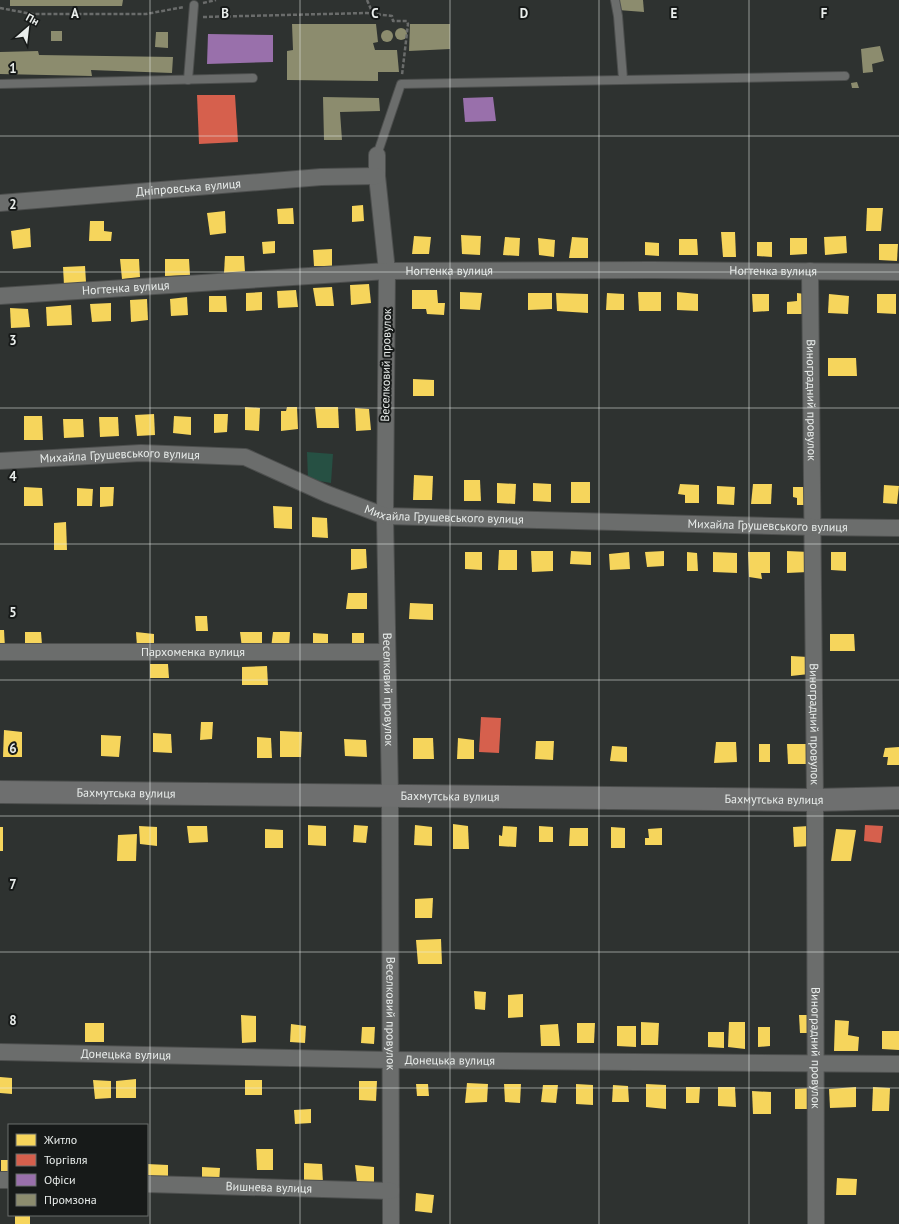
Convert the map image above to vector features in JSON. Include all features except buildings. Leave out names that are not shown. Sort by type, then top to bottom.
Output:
[{"type":"street","name":"Веселковий провулок","points":[[377,155],[377,176],[387,271],[385,516],[390,795],[391,1224]]},
{"type":"street","name":"Дніпровська вулиця","points":[[0,203],[321,177],[377,176]]},
{"type":"street","name":"Ногтенка вулиця","points":[[0,296],[387,271],[899,272]]},
{"type":"street","name":"Виноградний провулок","points":[[810,271],[812,612],[815,800],[816,1224]]},
{"type":"street","name":"Михайла Грушевського вулиця","points":[[0,461],[141,453],[245,457],[326,494],[385,516],[899,528]]},
{"type":"street","name":"Пархоменка вулиця","points":[[0,652],[387,652]]},
{"type":"street","name":"Бахмутська вулиця","points":[[0,792],[815,800],[899,798]]},
{"type":"street","name":"Донецька вулиця","points":[[0,1052],[390,1060],[899,1064]]},
{"type":"street","name":"Вишнева вулиця","points":[[148,1184],[391,1192]]},
{"type":"lane","points":[[615,0],[618,16],[623,79]]},
{"type":"lane","points":[[188,80],[194,5]]},
{"type":"lane","points":[[377,155],[401,84],[845,76]]},
{"type":"lane","points":[[0,84],[253,78]]},
{"type":"path","points":[[367,0],[374,14]]},
{"type":"path","points":[[0,8],[32,14],[146,14],[194,5]]},
{"type":"path","points":[[193,17],[320,14],[374,14],[392,16],[393,22],[407,21],[405,55],[401,84]]},
{"type":"green space","points":[[307,452],[333,454],[331,483],[308,479]]}]
